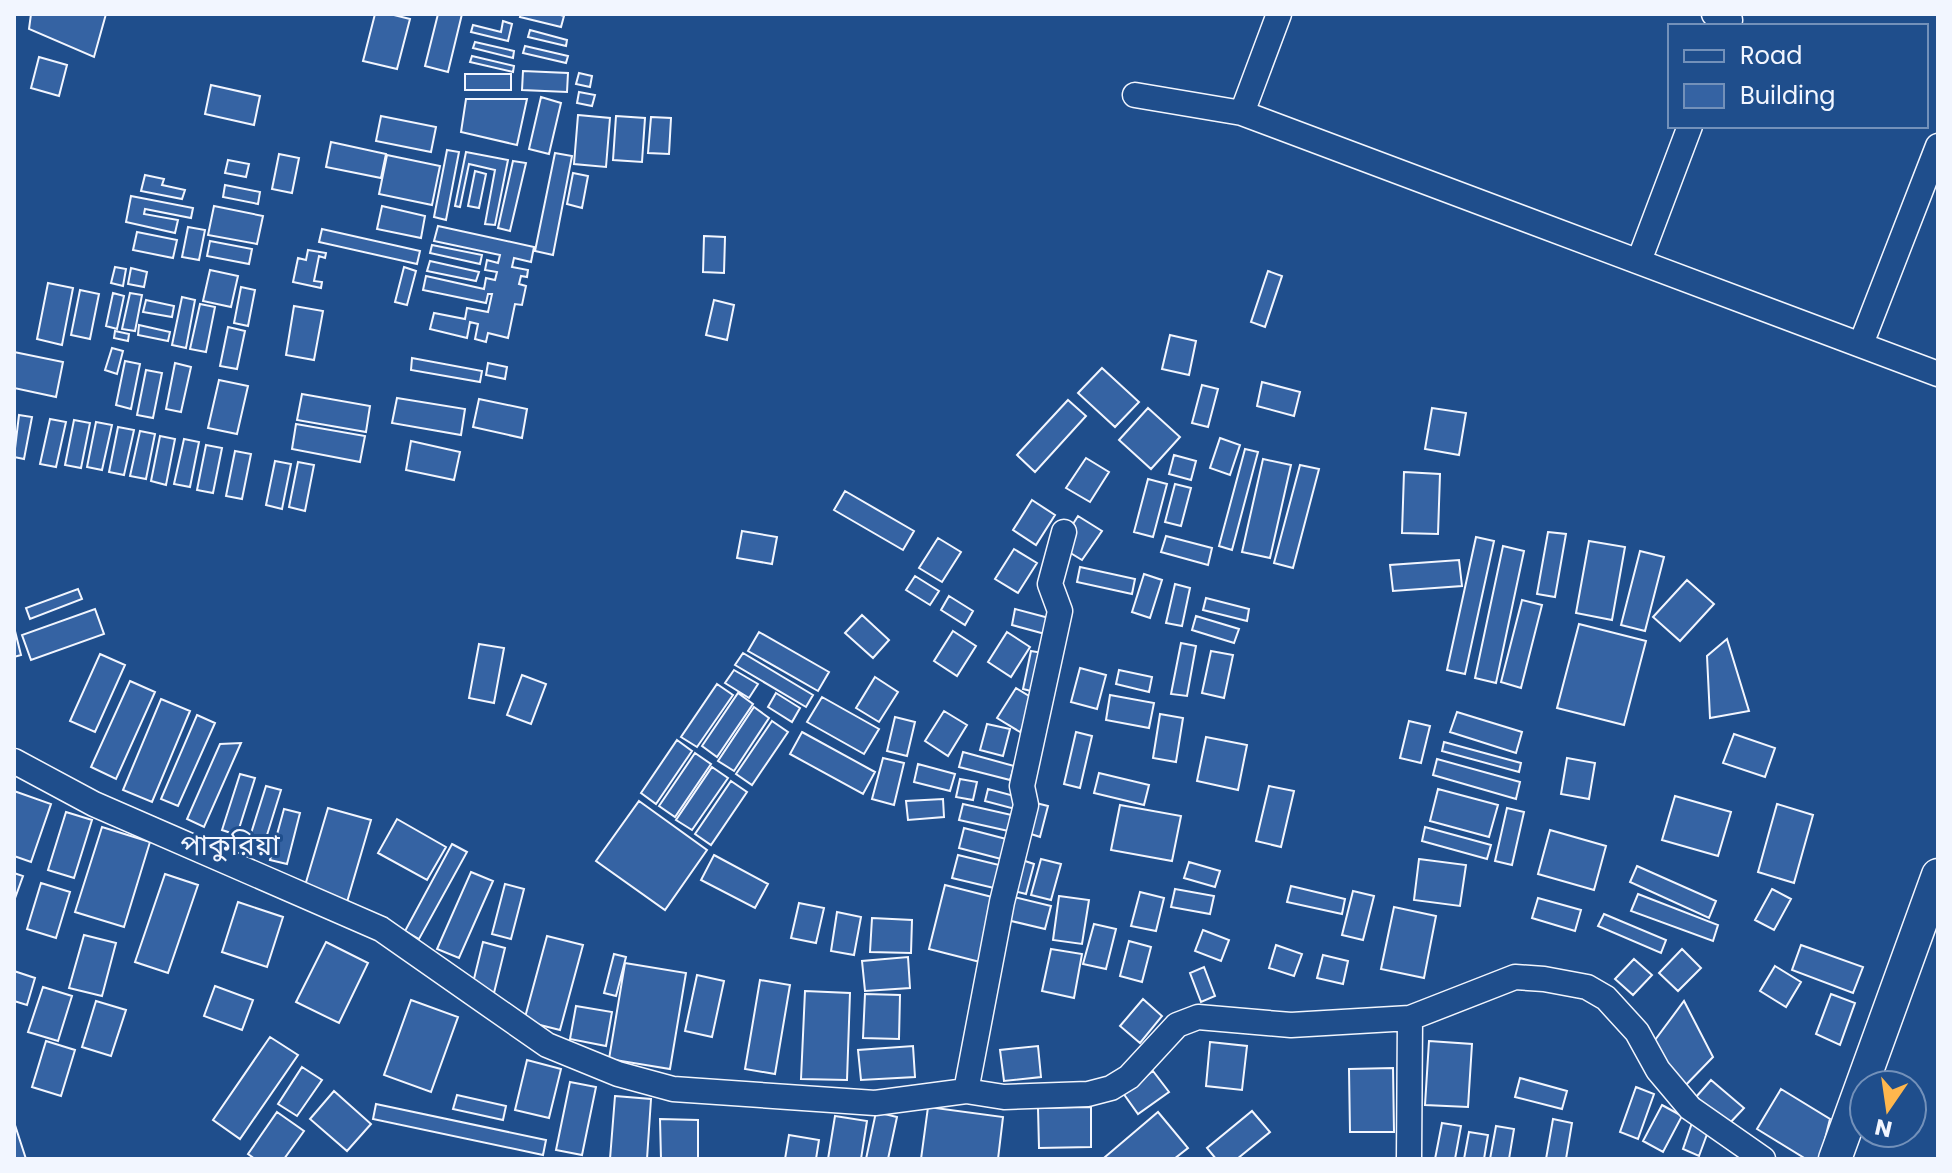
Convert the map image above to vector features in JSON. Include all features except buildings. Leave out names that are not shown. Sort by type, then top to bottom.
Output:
[{"type":"street","points":[[1242,113],[1279,14]]},
{"type":"street","points":[[1135,95],[1242,113],[1938,374]]},
{"type":"street","points":[[1639,261],[1689,128]]},
{"type":"street","points":[[1861,344],[1938,146]]},
{"type":"street","points":[[966,1091],[1002,902],[1026,805],[1022,786],[1060,611],[1050,584],[1064,532]]},
{"type":"street","points":[[14,761],[94,804],[381,929],[547,1045],[618,1074],[673,1089],[875,1103],[966,1091],[1004,1097],[1088,1094],[1111,1088],[1129,1077],[1177,1025],[1198,1017],[1291,1025],[1410,1018],[1515,977],[1587,987],[1606,998],[1637,1032],[1658,1070],[1690,1108],[1763,1159]]},
{"type":"street","points":[[1835,1159],[1938,875]]},
{"type":"street","points":[[1409,1159],[1410,1018]]},
{"type":"district","name":"পাকুরিয়া","points":[[230,845]]}]
